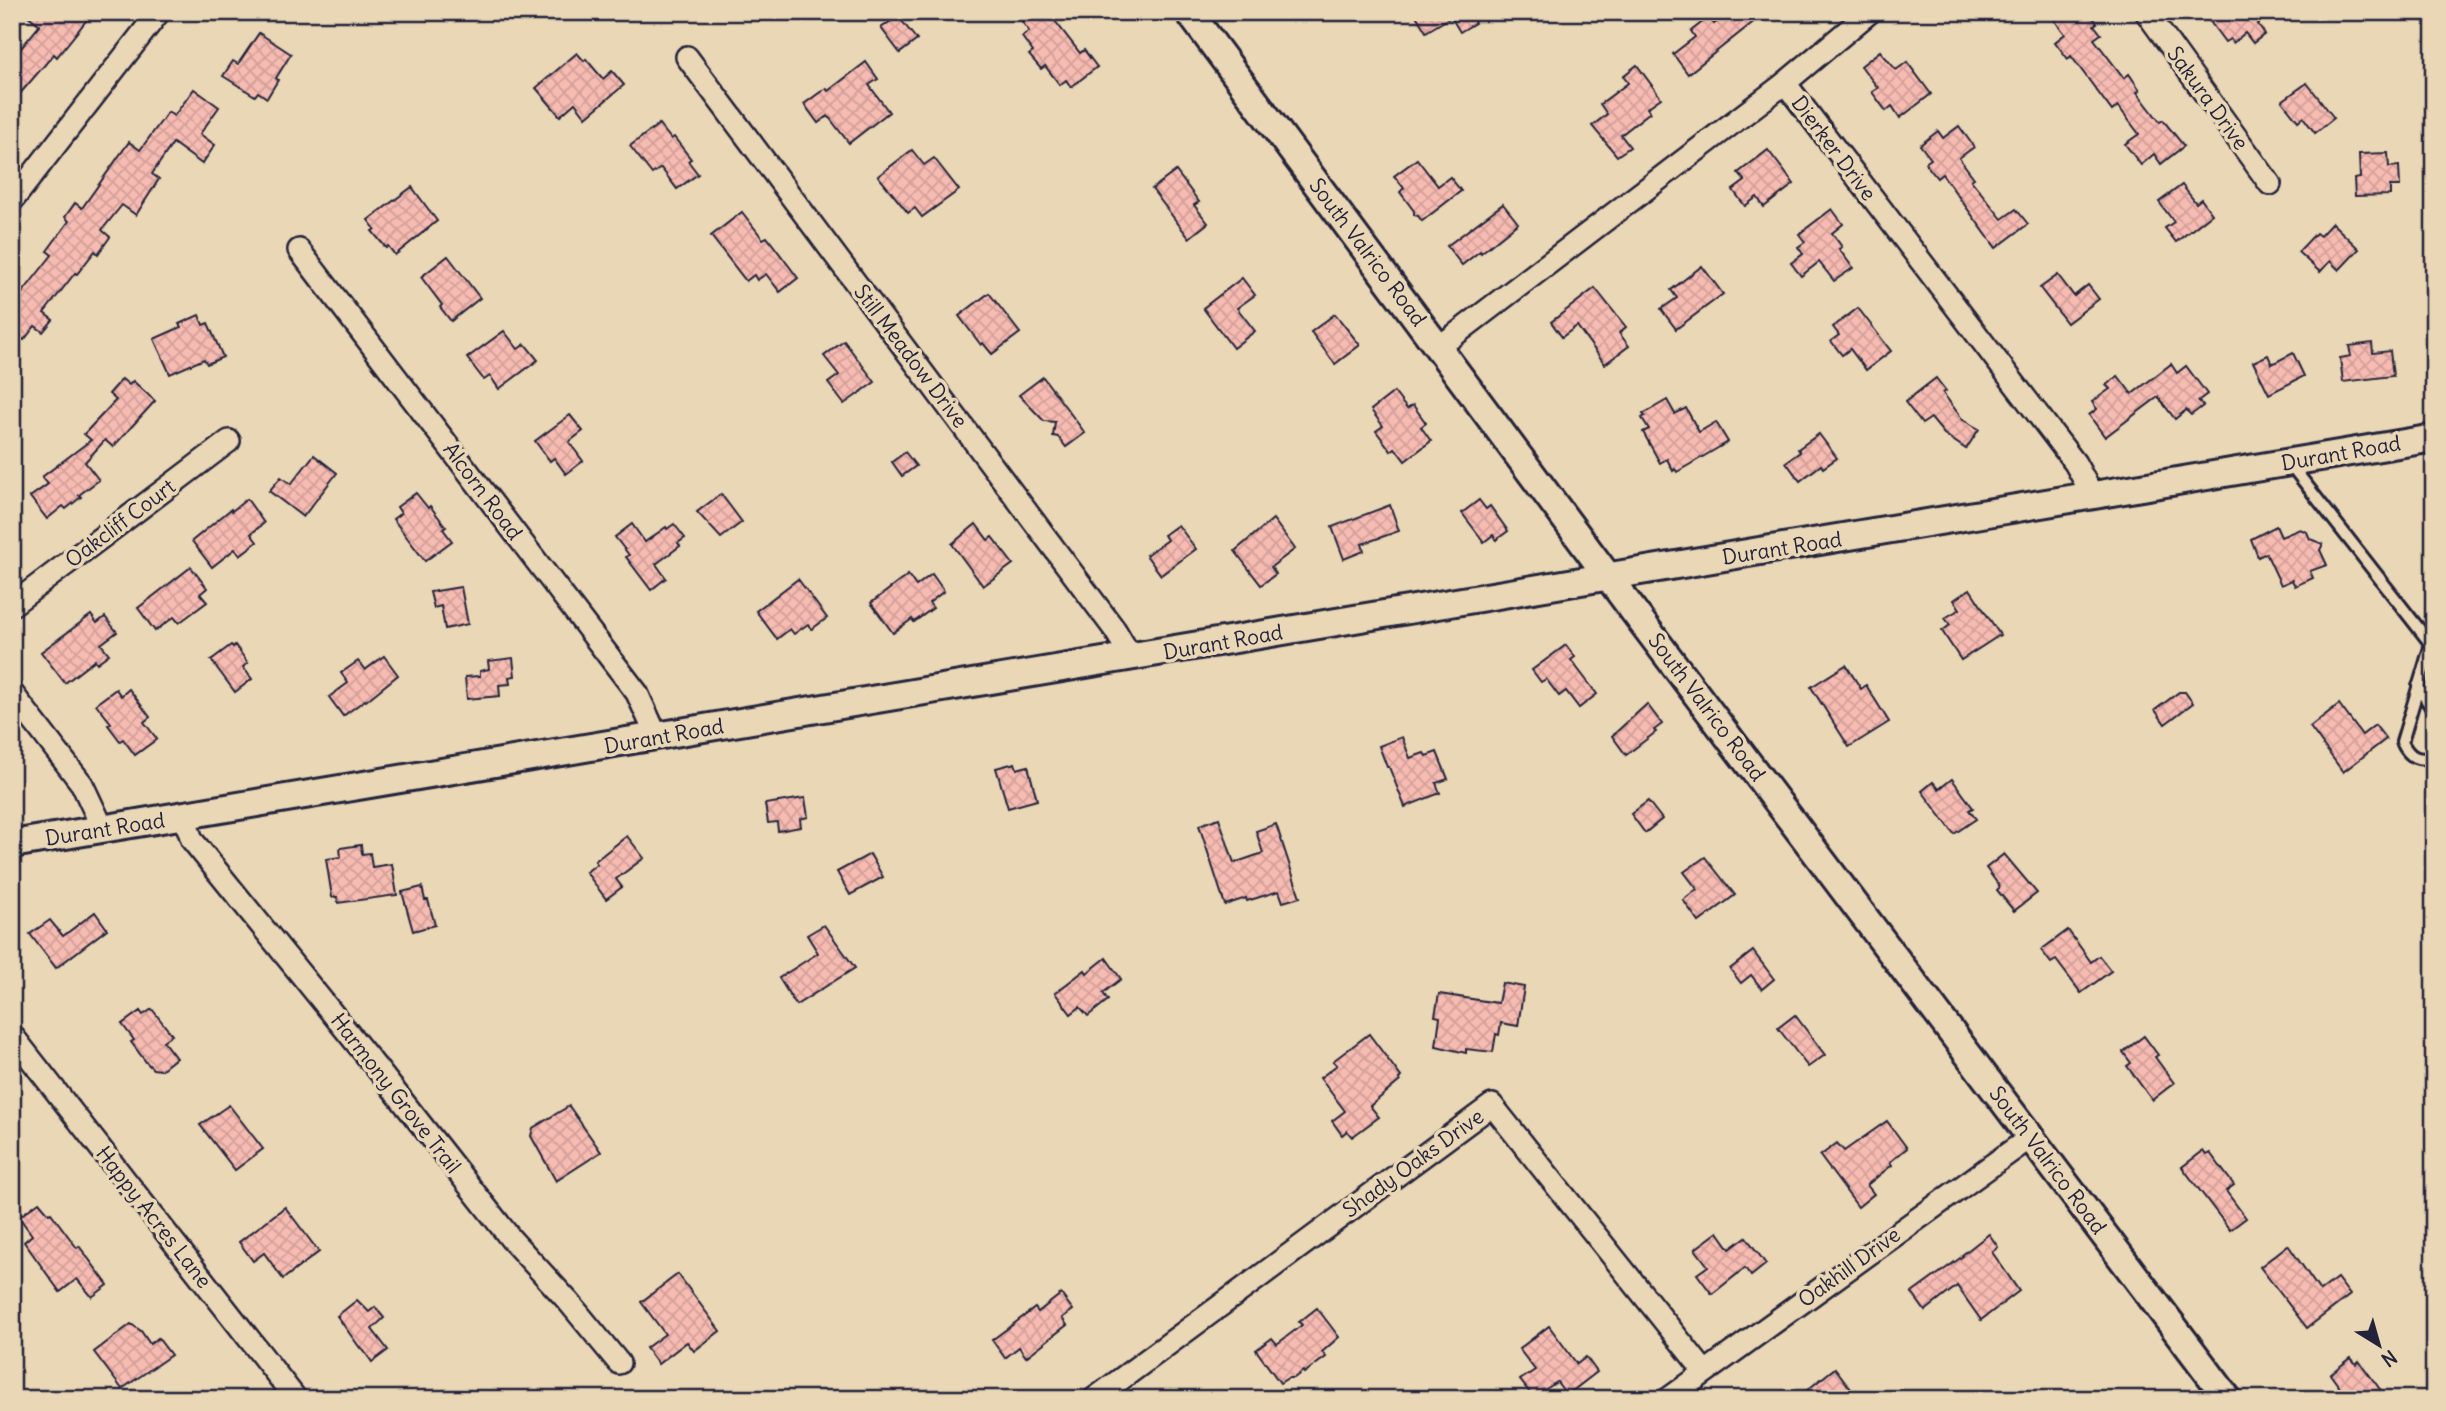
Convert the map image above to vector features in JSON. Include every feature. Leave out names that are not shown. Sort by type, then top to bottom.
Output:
[{"type":"street","points":[[12,201],[159,12]]},
{"type":"street","name":"South Valrico Road","points":[[1189,12],[2228,1399]]},
{"type":"street","points":[[1785,83],[1870,12]]},
{"type":"street","name":"Sakura Drive","points":[[2146,12],[2270,184]]},
{"type":"street","name":"Still Meadow Drive","points":[[687,57],[1115,630],[1131,657]]},
{"type":"street","name":"Dierker Drive","points":[[1439,347],[1785,83],[2075,463],[2093,496]]},
{"type":"street","name":"Alcorn Road","points":[[299,250],[637,693],[657,737]]},
{"type":"street","name":"Durant Road","points":[[12,844],[2434,438]]},
{"type":"street","name":"Oakcliff Court","points":[[12,605],[229,441]]},
{"type":"street","points":[[12,693],[82,784],[103,829]]},
{"type":"street","name":"Harmony Grove Trail","points":[[184,816],[192,840],[367,1055],[511,1239],[568,1301],[619,1363]]},
{"type":"street","name":"Happy Acres Lane","points":[[12,1035],[296,1399]]},
{"type":"street","name":"Shady Oaks Drive","points":[[1094,1399],[1492,1105],[1704,1371]]},
{"type":"street","name":"Oakhill Drive","points":[[1668,1399],[2031,1137]]},
{"type":"lane","points":[[2289,462],[2432,646],[2402,743],[2407,753],[2417,759],[2434,757]]},
{"type":"lane","points":[[2418,687],[2434,712]]},
{"type":"building","points":[[23,12],[93,12],[57,57],[54,54],[12,103],[12,59],[40,25]]},
{"type":"building","points":[[1034,12],[1048,12],[1080,53],[1084,50],[1097,67],[1071,87],[1066,80],[1060,85],[1045,66],[1041,69],[1029,55],[1033,52],[1022,37],[1029,31],[1022,22]]},
{"type":"building","points":[[1414,12],[1469,12],[1475,23],[1460,32],[1451,17],[1426,32]]},
{"type":"building","points":[[1729,12],[1766,12],[1688,74],[1673,54],[1695,37],[1691,31],[1709,17],[1714,24]]},
{"type":"building","points":[[2048,12],[2089,12],[2101,34],[2094,39],[2124,78],[2129,74],[2140,90],[2137,92],[2160,122],[2163,120],[2184,146],[2161,164],[2154,154],[2141,165],[2125,144],[2139,134],[2118,106],[2112,111],[2071,56],[2068,59],[2055,42],[2065,34]]},
{"type":"building","points":[[2216,12],[2273,12],[2258,24],[2265,34],[2253,43],[2245,33],[2233,43],[2230,39],[2225,42],[2208,19]]},
{"type":"building","points":[[898,16],[917,40],[900,53],[881,28]]},
{"type":"building","points":[[259,33],[291,54],[267,98],[258,92],[255,96],[223,76],[233,61],[238,64]]},
{"type":"building","points":[[1880,51],[1896,70],[1907,62],[1931,94],[1900,118],[1892,106],[1886,111],[1872,92],[1878,88],[1861,66]]},
{"type":"building","points":[[577,53],[584,61],[586,59],[603,79],[612,71],[624,85],[586,117],[575,103],[560,116],[536,88]]},
{"type":"building","points":[[866,62],[878,79],[869,85],[889,112],[849,143],[828,116],[818,123],[804,104],[826,88],[828,91]]},
{"type":"building","points":[[1637,65],[1661,98],[1647,108],[1650,112],[1621,135],[1630,147],[1617,156],[1592,126],[1607,114],[1600,104],[1628,83],[1623,76]]},
{"type":"building","points":[[2307,83],[2334,118],[2315,133],[2303,117],[2298,121],[2282,101]]},
{"type":"building","points":[[194,89],[219,107],[200,134],[215,145],[202,164],[173,143],[152,174],[159,179],[136,215],[122,205],[102,230],[110,237],[98,254],[95,251],[44,313],[53,320],[43,332],[35,326],[24,340],[12,330],[12,306],[52,255],[47,251],[69,221],[65,217],[75,203],[82,208],[129,142],[140,150],[168,112],[174,116]]},
{"type":"building","points":[[659,124],[671,139],[674,137],[691,159],[688,161],[698,174],[677,189],[661,168],[652,174],[630,146]]},
{"type":"building","points":[[1959,126],[1974,147],[1959,158],[1974,178],[1971,180],[2002,219],[2016,209],[2028,224],[1996,248],[1942,174],[1937,178],[1925,163],[1931,159],[1920,145],[1938,131],[1943,138]]},
{"type":"building","points":[[912,150],[924,165],[934,158],[959,190],[922,217],[915,208],[908,213],[878,176]]},
{"type":"building","points":[[1768,150],[1794,184],[1764,207],[1757,197],[1745,206],[1733,190],[1745,181],[1738,173]]},
{"type":"building","points":[[2388,153],[2389,167],[2399,166],[2400,186],[2390,186],[2390,195],[2355,196],[2354,179],[2360,178],[2359,154]]},
{"type":"building","points":[[1417,159],[1438,186],[1450,177],[1461,191],[1422,221],[1414,215],[1400,192],[1404,188],[1394,176]]},
{"type":"building","points":[[1176,171],[1199,202],[1194,205],[1208,223],[1189,238],[1152,189]]},
{"type":"building","points":[[2182,185],[2196,203],[2201,199],[2212,214],[2176,242],[2165,228],[2174,222],[2159,202]]},
{"type":"building","points":[[412,187],[437,221],[395,255],[372,231],[375,229],[368,220]]},
{"type":"building","points":[[1503,204],[1518,223],[1462,265],[1447,246]]},
{"type":"building","points":[[1832,209],[1843,224],[1832,233],[1842,247],[1839,249],[1853,268],[1834,281],[1819,262],[1801,276],[1791,263],[1803,254],[1798,247],[1805,242],[1799,234]]},
{"type":"building","points":[[742,212],[763,239],[767,237],[798,278],[780,292],[766,274],[757,280],[754,275],[746,281],[711,236]]},
{"type":"building","points":[[2332,223],[2359,249],[2339,270],[2330,261],[2320,272],[2298,252],[2316,233],[2320,236]]},
{"type":"building","points":[[448,256],[480,298],[451,321],[421,277]]},
{"type":"building","points":[[1702,266],[1723,294],[1676,329],[1661,309],[1677,298],[1671,290]]},
{"type":"building","points":[[2058,275],[2074,296],[2088,285],[2099,299],[2067,323],[2040,288]]},
{"type":"building","points":[[1242,278],[1255,295],[1237,308],[1255,331],[1233,348],[1203,308]]},
{"type":"building","points":[[1595,288],[1626,327],[1619,333],[1629,346],[1605,364],[1577,326],[1562,337],[1551,322]]},
{"type":"building","points":[[989,293],[1020,333],[992,354],[983,343],[981,345],[959,316]]},
{"type":"building","points":[[1858,308],[1891,351],[1866,370],[1850,349],[1842,355],[1831,341],[1839,335],[1833,327]]},
{"type":"building","points":[[1335,314],[1360,345],[1335,364],[1311,332]]},
{"type":"building","points":[[199,315],[203,325],[208,323],[223,357],[207,364],[204,359],[170,374],[154,339],[181,327],[179,324]]},
{"type":"building","points":[[504,331],[518,349],[525,344],[538,360],[499,389],[490,376],[484,380],[467,358]]},
{"type":"building","points":[[844,341],[875,382],[844,404],[828,383],[839,375],[824,356]]},
{"type":"building","points":[[2372,343],[2373,353],[2390,351],[2393,376],[2343,382],[2340,358],[2351,356],[2349,346]]},
{"type":"building","points":[[2293,353],[2304,376],[2269,394],[2253,362],[2268,355],[2272,364]]},
{"type":"building","points":[[2171,364],[2177,373],[2186,366],[2207,394],[2198,401],[2203,406],[2191,415],[2186,410],[2175,419],[2158,397],[2105,437],[2089,415],[2097,409],[2092,402],[2110,389],[2106,385],[2118,376],[2132,394]]},
{"type":"building","points":[[1043,377],[1085,433],[1066,447],[1058,437],[1053,436],[1055,422],[1044,421],[1019,395]]},
{"type":"building","points":[[1936,378],[1946,391],[1943,393],[1963,420],[1979,429],[1966,449],[1944,434],[1931,418],[1922,424],[1905,402]]},
{"type":"building","points":[[122,379],[129,385],[133,381],[155,401],[113,447],[105,440],[85,462],[99,480],[66,509],[63,506],[47,519],[30,497],[48,484],[42,477],[91,440],[84,434],[116,400],[109,394]]},
{"type":"building","points":[[1394,392],[1407,409],[1413,405],[1426,423],[1421,427],[1431,441],[1405,461],[1395,448],[1391,451],[1376,431],[1383,426],[1371,410]]},
{"type":"building","points":[[1667,400],[1675,414],[1686,408],[1699,432],[1716,422],[1728,442],[1677,472],[1675,469],[1673,471],[1667,459],[1660,463],[1643,432],[1649,429],[1642,418],[1645,416],[1643,414]]},
{"type":"building","points":[[570,415],[583,431],[569,442],[583,461],[566,474],[554,458],[550,461],[535,441]]},
{"type":"building","points":[[1819,434],[1837,458],[1823,468],[1821,465],[1800,481],[1786,462],[1800,452],[1798,449]]},
{"type":"building","points":[[905,452],[916,466],[902,476],[892,462]]},
{"type":"building","points":[[314,455],[337,473],[303,517],[269,491],[281,477],[291,484]]},
{"type":"building","points":[[416,493],[446,527],[443,529],[452,541],[425,561],[393,519],[401,513],[397,507]]},
{"type":"building","points":[[721,494],[742,522],[721,538],[697,512]]},
{"type":"building","points":[[247,499],[264,523],[251,534],[257,542],[240,555],[235,549],[212,567],[192,541]]},
{"type":"building","points":[[1479,500],[1486,509],[1490,506],[1508,531],[1496,540],[1493,535],[1484,542],[1462,513]]},
{"type":"building","points":[[1390,505],[1399,531],[1362,544],[1364,551],[1344,559],[1332,527]]},
{"type":"building","points":[[1273,519],[1295,549],[1271,567],[1276,574],[1261,585],[1235,551]]},
{"type":"building","points":[[632,524],[645,542],[674,524],[685,538],[678,543],[680,546],[656,564],[666,578],[651,590],[626,557],[629,555],[615,537]]},
{"type":"building","points":[[976,524],[988,540],[992,537],[1013,564],[983,586],[952,544]]},
{"type":"building","points":[[1178,525],[1196,549],[1161,575],[1146,555],[1167,540],[1164,535]]},
{"type":"building","points":[[2276,526],[2281,537],[2300,529],[2307,532],[2310,539],[2323,544],[2320,550],[2327,565],[2310,571],[2313,578],[2295,586],[2292,580],[2281,585],[2266,553],[2258,557],[2251,539]]},
{"type":"building","points":[[191,567],[207,588],[200,594],[207,602],[179,623],[174,617],[155,631],[138,608]]},
{"type":"building","points":[[932,574],[944,591],[929,603],[933,608],[893,633],[871,603],[908,575],[916,586]]},
{"type":"building","points":[[798,579],[827,618],[812,629],[808,624],[794,634],[790,629],[777,639],[756,611]]},
{"type":"building","points":[[461,587],[468,624],[445,629],[441,606],[434,608],[430,592]]},
{"type":"building","points":[[1970,589],[2000,635],[1961,660],[1942,631],[1950,625],[1945,618],[1960,609],[1954,600]]},
{"type":"building","points":[[91,615],[97,623],[105,617],[117,632],[101,644],[109,654],[97,663],[95,660],[65,683],[41,652]]},
{"type":"building","points":[[231,645],[235,645],[248,663],[243,667],[252,679],[235,692],[211,660]]},
{"type":"building","points":[[1566,645],[1575,657],[1571,660],[1597,694],[1579,708],[1566,691],[1559,696],[1546,679],[1541,682],[1532,670]]},
{"type":"building","points":[[384,656],[398,675],[343,716],[329,697],[348,683],[341,673],[358,661],[365,670]]},
{"type":"building","points":[[513,658],[515,676],[509,677],[510,684],[499,685],[500,696],[467,699],[465,677],[480,676],[480,671],[489,669],[488,661]]},
{"type":"building","points":[[1846,665],[1861,689],[1866,685],[1889,722],[1849,747],[1811,687]]},
{"type":"building","points":[[116,689],[121,696],[129,689],[150,717],[144,722],[157,739],[135,755],[123,739],[120,741],[108,725],[111,723],[96,704]]},
{"type":"building","points":[[2179,692],[2185,692],[2193,703],[2165,724],[2155,710]]},
{"type":"building","points":[[1647,704],[1662,724],[1654,730],[1656,732],[1626,755],[1612,736]]},
{"type":"building","points":[[2339,704],[2362,735],[2375,725],[2386,739],[2343,772],[2310,727]]},
{"type":"building","points":[[1402,737],[1410,758],[1437,752],[1448,779],[1436,783],[1440,793],[1405,807],[1379,746]]},
{"type":"building","points":[[1015,763],[1017,769],[1028,766],[1037,800],[1008,808],[996,768]]},
{"type":"building","points":[[1952,779],[1973,808],[1969,810],[1976,819],[1954,834],[1922,791],[1933,782],[1939,789]]},
{"type":"building","points":[[805,798],[808,817],[800,819],[801,827],[778,831],[777,822],[768,823],[765,804]]},
{"type":"building","points":[[1648,801],[1662,819],[1645,833],[1631,814]]},
{"type":"building","points":[[1219,818],[1234,863],[1263,853],[1256,831],[1276,824],[1300,897],[1283,902],[1279,891],[1225,905],[1199,825]]},
{"type":"building","points":[[627,836],[644,858],[616,879],[622,887],[606,899],[586,872],[597,864],[595,861]]},
{"type":"building","points":[[361,845],[362,854],[370,853],[372,867],[392,864],[397,895],[338,903],[337,897],[332,897],[326,859],[341,857],[340,848]]},
{"type":"building","points":[[870,854],[883,877],[850,895],[837,872]]},
{"type":"building","points":[[2004,854],[2037,893],[2014,911],[1997,890],[2000,887],[1986,868]]},
{"type":"building","points":[[1705,857],[1735,895],[1699,922],[1683,900],[1697,889],[1684,872]]},
{"type":"building","points":[[422,887],[435,925],[413,931],[402,892]]},
{"type":"building","points":[[95,912],[107,929],[56,968],[30,934],[50,920],[63,936]]},
{"type":"building","points":[[824,925],[855,968],[796,1005],[779,978],[818,953],[807,935]]},
{"type":"building","points":[[2068,930],[2091,962],[2099,956],[2111,971],[2081,993],[2056,960],[2051,963],[2041,950]]},
{"type":"building","points":[[1753,951],[1774,979],[1762,989],[1751,975],[1741,983],[1730,969]]},
{"type":"building","points":[[1106,958],[1121,979],[1103,993],[1108,1000],[1088,1016],[1080,1007],[1071,1014],[1055,993]]},
{"type":"building","points":[[1502,983],[1524,987],[1518,1026],[1501,1023],[1493,1052],[1466,1049],[1466,1053],[1436,1046],[1440,1017],[1435,1016],[1439,994],[1498,1003]]},
{"type":"building","points":[[152,1009],[172,1035],[163,1041],[176,1058],[161,1070],[153,1069],[146,1062],[122,1024],[140,1011],[143,1015]]},
{"type":"building","points":[[1795,1015],[1825,1055],[1808,1067],[1778,1028]]},
{"type":"building","points":[[1369,1034],[1401,1077],[1400,1081],[1370,1106],[1379,1117],[1352,1137],[1347,1131],[1342,1135],[1332,1121],[1345,1111],[1320,1078],[1337,1065],[1333,1061]]},
{"type":"building","points":[[2144,1036],[2174,1083],[2152,1100],[2127,1066],[2131,1063],[2123,1052]]},
{"type":"building","points":[[229,1105],[263,1149],[235,1170],[200,1125]]},
{"type":"building","points":[[569,1106],[601,1152],[556,1181],[531,1136],[533,1128]]},
{"type":"building","points":[[1887,1121],[1907,1148],[1890,1162],[1892,1165],[1867,1185],[1874,1194],[1858,1207],[1820,1156],[1837,1143],[1844,1151]]},
{"type":"building","points":[[2203,1151],[2206,1155],[2210,1153],[2234,1185],[2226,1191],[2246,1218],[2230,1230],[2182,1167]]},
{"type":"building","points":[[39,1202],[51,1213],[77,1248],[79,1246],[108,1285],[92,1297],[77,1279],[60,1292],[24,1242],[32,1235],[19,1217]]},
{"type":"building","points":[[285,1207],[319,1252],[283,1279],[264,1253],[253,1261],[239,1242]]},
{"type":"building","points":[[1718,1232],[1730,1249],[1746,1237],[1766,1264],[1751,1276],[1745,1268],[1712,1294],[1697,1274],[1708,1266],[1695,1249]]},
{"type":"building","points":[[1989,1234],[1998,1247],[1992,1252],[2019,1291],[1981,1320],[1957,1286],[1925,1311],[1912,1293]]},
{"type":"building","points":[[2288,1245],[2320,1291],[2337,1278],[2350,1295],[2307,1328],[2260,1267]]},
{"type":"building","points":[[678,1274],[720,1331],[694,1351],[687,1342],[658,1364],[646,1348],[665,1334],[641,1302]]},
{"type":"building","points":[[1061,1294],[1073,1310],[1062,1318],[1067,1325],[1026,1357],[1019,1347],[1005,1358],[992,1340],[1035,1308],[1038,1312]]},
{"type":"building","points":[[357,1300],[369,1312],[375,1307],[384,1318],[372,1329],[388,1350],[372,1362],[337,1316]]},
{"type":"building","points":[[1317,1308],[1339,1337],[1322,1352],[1326,1357],[1304,1373],[1303,1371],[1280,1383],[1256,1350],[1272,1338],[1277,1344],[1302,1325],[1299,1322]]},
{"type":"building","points":[[131,1324],[141,1331],[150,1344],[158,1338],[171,1355],[122,1389],[94,1352]]},
{"type":"building","points":[[1549,1326],[1577,1364],[1586,1357],[1597,1372],[1567,1395],[1557,1382],[1533,1397],[1520,1380],[1535,1370],[1519,1349]]},
{"type":"building","points":[[2351,1358],[2356,1364],[2359,1361],[2382,1392],[2372,1399],[2348,1399],[2330,1374]]},
{"type":"building","points":[[1835,1368],[1854,1393],[1846,1399],[1796,1399]]}]
